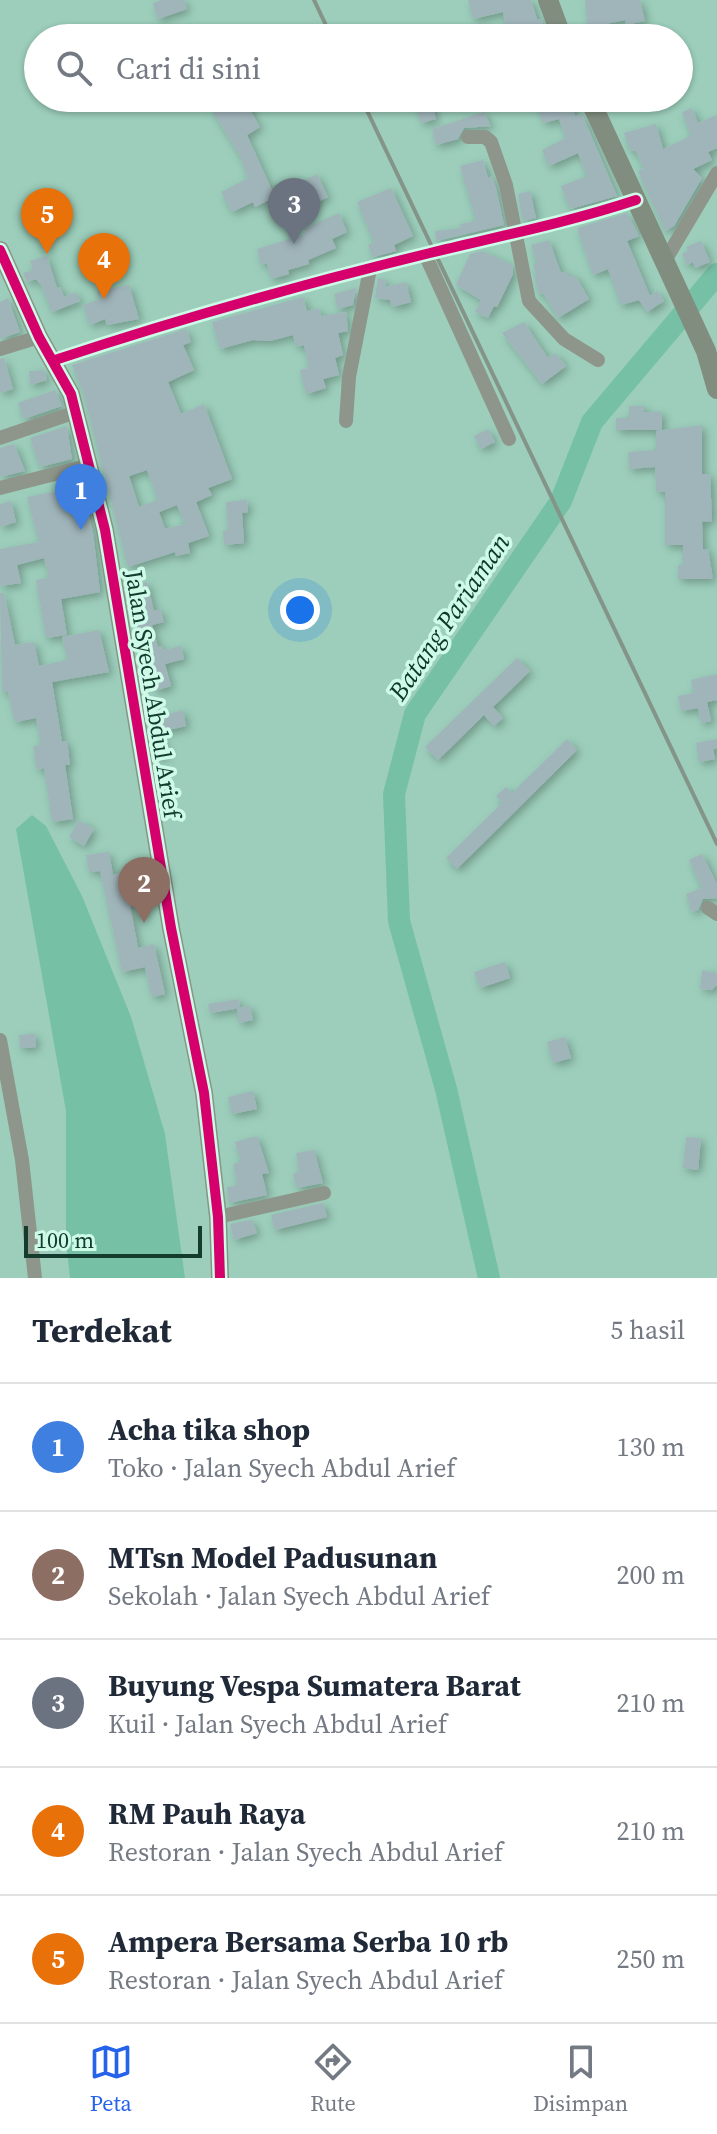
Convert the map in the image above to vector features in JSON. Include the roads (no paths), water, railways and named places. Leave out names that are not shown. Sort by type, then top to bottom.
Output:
[{"type":"main road","points":[[548,0],[557,24]]},
{"type":"main road","points":[[595,112],[707,344],[717,389]]},
{"type":"street","points":[[468,137],[485,137],[491,142],[506,185],[532,306],[564,339],[598,360]]},
{"type":"street","points":[[666,259],[717,173]]},
{"type":"street","points":[[55,360],[228,304],[425,254],[515,236],[636,200]]},
{"type":"street","name":"Jalan Syech Abdul Arief","points":[[0,250],[39,337],[55,360],[76,412],[118,594],[169,913],[201,1073],[218,1217],[220,1278]]},
{"type":"street","points":[[425,254],[509,439]]},
{"type":"street","points":[[346,421],[349,377],[370,269]]},
{"type":"street","points":[[0,349],[39,337]]},
{"type":"street","points":[[0,438],[76,412]]},
{"type":"street","points":[[0,488],[90,465]]},
{"type":"street","points":[[0,1040],[22,1160],[35,1278]]},
{"type":"street","points":[[218,1217],[324,1193]]},
{"type":"waterway","name":"Batang Pariaman","points":[[489,1278],[446,1089],[399,921],[394,794],[415,714],[561,501],[592,422],[717,274]]},
{"type":"railway","points":[[314,0],[325,24]]},
{"type":"railway","points":[[368,112],[717,844]]},
{"type":"place","name":"Buyung Vespa Sumatera Barat","points":[[294,244]]},
{"type":"place","name":"Ampera Bersama Serba 10 rb","points":[[47,254]]},
{"type":"place","name":"RM Pauh Raya","points":[[104,299]]},
{"type":"place","name":"Acha tika shop","points":[[81,530]]},
{"type":"place","name":"MTsn Model Padusunan","points":[[144,923]]}]
